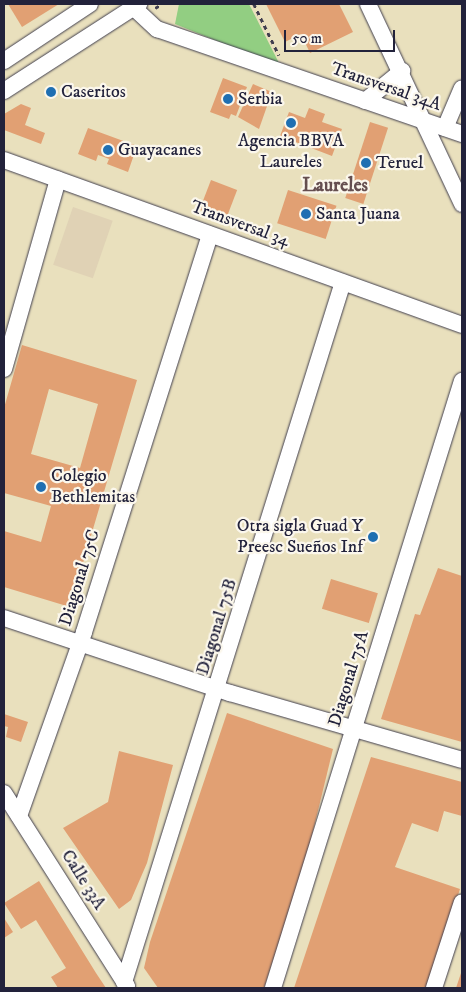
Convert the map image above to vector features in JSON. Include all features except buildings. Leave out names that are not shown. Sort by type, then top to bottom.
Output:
[{"type":"street","points":[[368,4],[428,124],[462,204]]},
{"type":"street","points":[[4,62],[85,5]]},
{"type":"street","name":"Transversal 34A","points":[[136,6],[157,29],[428,124],[462,134]]},
{"type":"street","points":[[4,92],[136,6]]},
{"type":"street","points":[[365,101],[402,71]]},
{"type":"street","points":[[445,128],[462,88]]},
{"type":"street","name":"Transversal 34","points":[[4,160],[462,325]]},
{"type":"street","points":[[4,369],[58,180]]},
{"type":"street","name":"Diagonal 75C","points":[[19,816],[80,644],[210,235]]},
{"type":"street","name":"Diagonal 75B","points":[[126,985],[219,689],[343,282]]},
{"type":"street","name":"Diagonal 75A","points":[[273,988],[462,381]]},
{"type":"street","points":[[4,618],[219,689],[354,726],[462,760]]},
{"type":"street","name":"Calle 33A","points":[[4,793],[126,985]]},
{"type":"street","points":[[434,988],[462,902]]},
{"type":"path","points":[[254,4],[290,76]]},
{"type":"shaded area","points":[[73,207],[113,221],[93,278],[53,265]]},
{"type":"green space","points":[[179,4],[249,4],[281,67],[175,24]]},
{"type":"place","name":"Caseritos","points":[[51,92]]},
{"type":"place","name":"Serbia","points":[[228,99]]},
{"type":"place","name":"Agencia BBVA Laureles","points":[[291,123]]},
{"type":"place","name":"Guayacanes","points":[[108,150]]},
{"type":"place","name":"Teruel","points":[[366,163]]},
{"type":"place","name":"Santa Juana","points":[[306,214]]},
{"type":"place","name":"Colegio Bethlemitas","points":[[41,487]]},
{"type":"place","name":"Otra sigla Guad Y Preesc Sueños Inf","points":[[373,537]]},
{"type":"district","name":"Laureles","points":[[335,186]]}]
